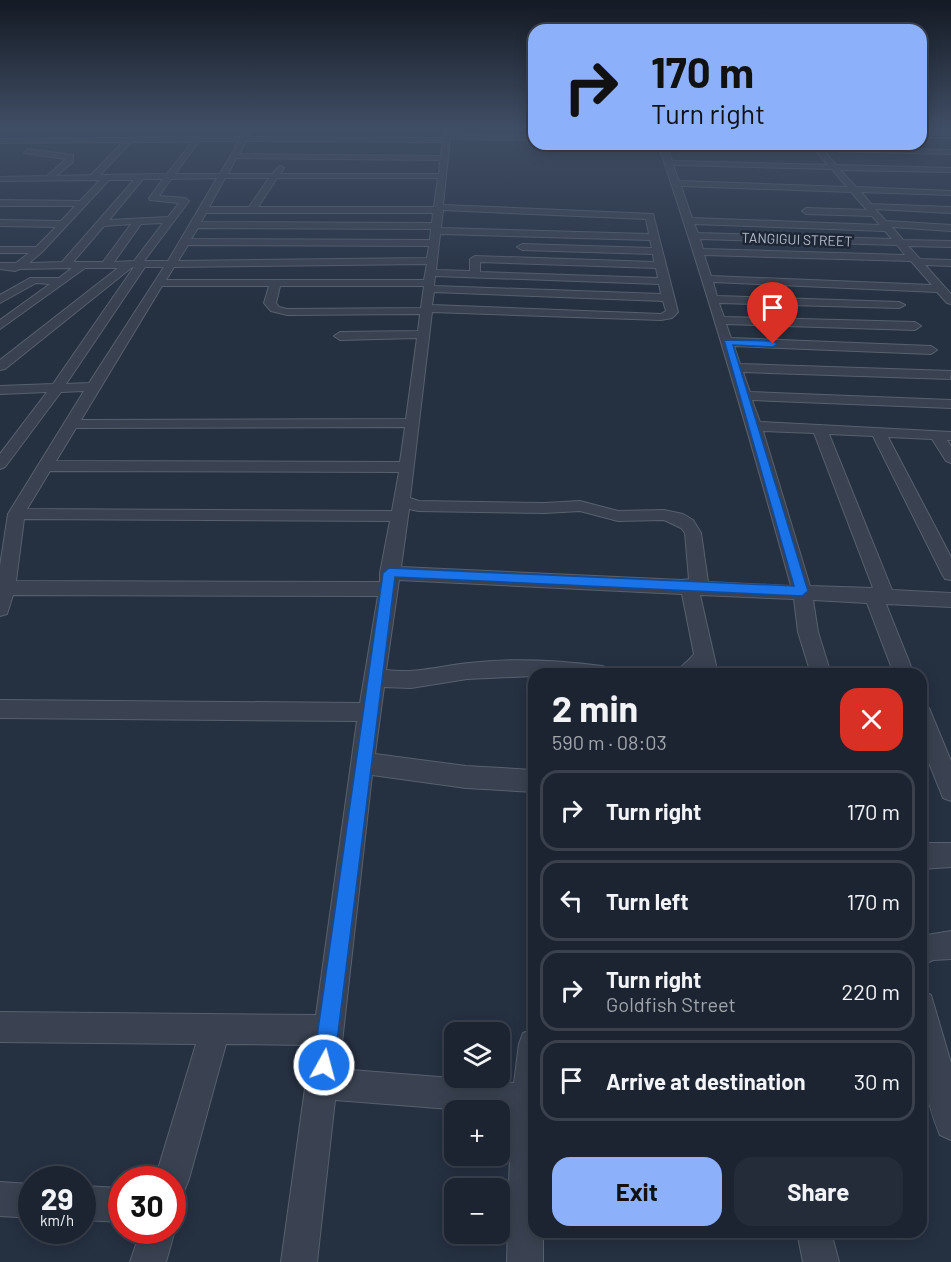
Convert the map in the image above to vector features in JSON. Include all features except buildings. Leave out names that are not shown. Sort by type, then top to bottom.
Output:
[{"type":"street","points":[[0,275],[19,266],[39,250],[48,235],[64,224],[97,188]]},
{"type":"street","points":[[65,265],[132,188]]},
{"type":"street","points":[[0,464],[57,388],[136,264],[179,209],[184,200],[153,198],[160,188]]},
{"type":"street","points":[[0,609],[6,588],[16,514],[217,188]]},
{"type":"street","points":[[252,210],[268,188]]},
{"type":"street","points":[[299,1262],[362,763],[407,467],[441,188]]},
{"type":"street","points":[[682,188],[690,208],[688,221],[754,426],[802,591],[808,632],[819,668]]},
{"type":"street","points":[[842,188],[951,192]]},
{"type":"street","points":[[854,189],[915,260],[942,286],[951,301]]},
{"type":"street","points":[[0,203],[10,192]]},
{"type":"street","points":[[357,210],[360,199]]},
{"type":"street","points":[[852,200],[868,207]]},
{"type":"street","points":[[0,203],[84,204]]},
{"type":"street","points":[[791,211],[868,207],[951,210]]},
{"type":"street","points":[[160,209],[179,209]]},
{"type":"street","points":[[113,210],[125,210]]},
{"type":"street","points":[[204,210],[357,210],[448,219]]},
{"type":"street","points":[[185,242],[429,281],[560,312],[668,316],[672,312],[666,298],[651,217],[642,214],[195,225]]},
{"type":"street","points":[[492,220],[559,216]]},
{"type":"street","points":[[437,219],[475,232],[654,237]]},
{"type":"street","points":[[103,223],[172,220]]},
{"type":"street","points":[[688,221],[951,228]]},
{"type":"street","points":[[107,264],[138,222]]},
{"type":"street","points":[[0,223],[64,224]]},
{"type":"street","points":[[475,232],[475,274]]},
{"type":"street","name":"TANGIGUI STREET","points":[[694,236],[951,244]]},
{"type":"street","points":[[511,247],[657,251]]},
{"type":"street","points":[[582,249],[583,263]]},
{"type":"street","points":[[0,250],[39,250]]},
{"type":"street","points":[[699,252],[748,267],[885,286],[942,286]]},
{"type":"street","points":[[474,259],[660,265]]},
{"type":"street","points":[[706,279],[748,267],[915,260],[951,263]]},
{"type":"street","points":[[0,266],[171,262],[429,281],[557,294],[666,298]]},
{"type":"street","points":[[0,366],[136,264]]},
{"type":"street","points":[[0,325],[83,265]]},
{"type":"street","points":[[275,284],[270,303],[275,309],[287,312],[429,281],[475,274],[663,281]]},
{"type":"street","points":[[0,300],[34,280],[62,281]]},
{"type":"street","points":[[160,283],[275,284],[429,281]]},
{"type":"street","points":[[885,286],[950,376]]},
{"type":"street","points":[[557,294],[560,312]]},
{"type":"street","points":[[712,299],[899,305]]},
{"type":"street","points":[[720,320],[915,326]]},
{"type":"street","points":[[340,336],[422,334]]},
{"type":"street","points":[[728,342],[931,350]]},
{"type":"street","points":[[735,368],[950,376]]},
{"type":"street","points":[[0,390],[93,387]]},
{"type":"street","points":[[744,396],[951,404]]},
{"type":"street","points":[[70,424],[412,423]]},
{"type":"street","points":[[754,426],[944,436],[951,458]]},
{"type":"street","points":[[820,430],[879,595],[902,668]]},
{"type":"street","points":[[879,433],[951,574]]},
{"type":"street","points":[[45,466],[407,467]]},
{"type":"street","points":[[16,514],[418,506],[545,508],[580,506],[618,516],[664,515],[677,518],[687,524],[693,533],[696,546],[694,586],[706,664]]},
{"type":"street","points":[[6,588],[388,581],[694,586],[951,600]]},
{"type":"street","points":[[375,676],[392,680],[421,681],[465,671],[513,667],[528,668]]},
{"type":"street","points":[[0,709],[369,712]]},
{"type":"street","points":[[927,730],[951,790]]},
{"type":"street","points":[[362,763],[466,777],[528,782]]},
{"type":"street","points":[[927,855],[951,855]]},
{"type":"street","points":[[927,946],[951,945]]},
{"type":"street","points":[[927,1024],[945,1083],[951,1125]]},
{"type":"street","points":[[0,1027],[328,1030]]},
{"type":"street","points":[[176,1166],[215,1029]]},
{"type":"street","points":[[322,1083],[528,1100]]},
{"type":"street","points":[[525,1262],[528,1165]]},
{"type":"street","points":[[0,1199],[18,1200]]},
{"type":"street","points":[[815,1238],[820,1262]]},
{"type":"street","points":[[148,1262],[154,1244]]},
{"type":"route","points":[[324,1065],[362,763],[389,573],[802,591],[728,342],[773,344]]}]
